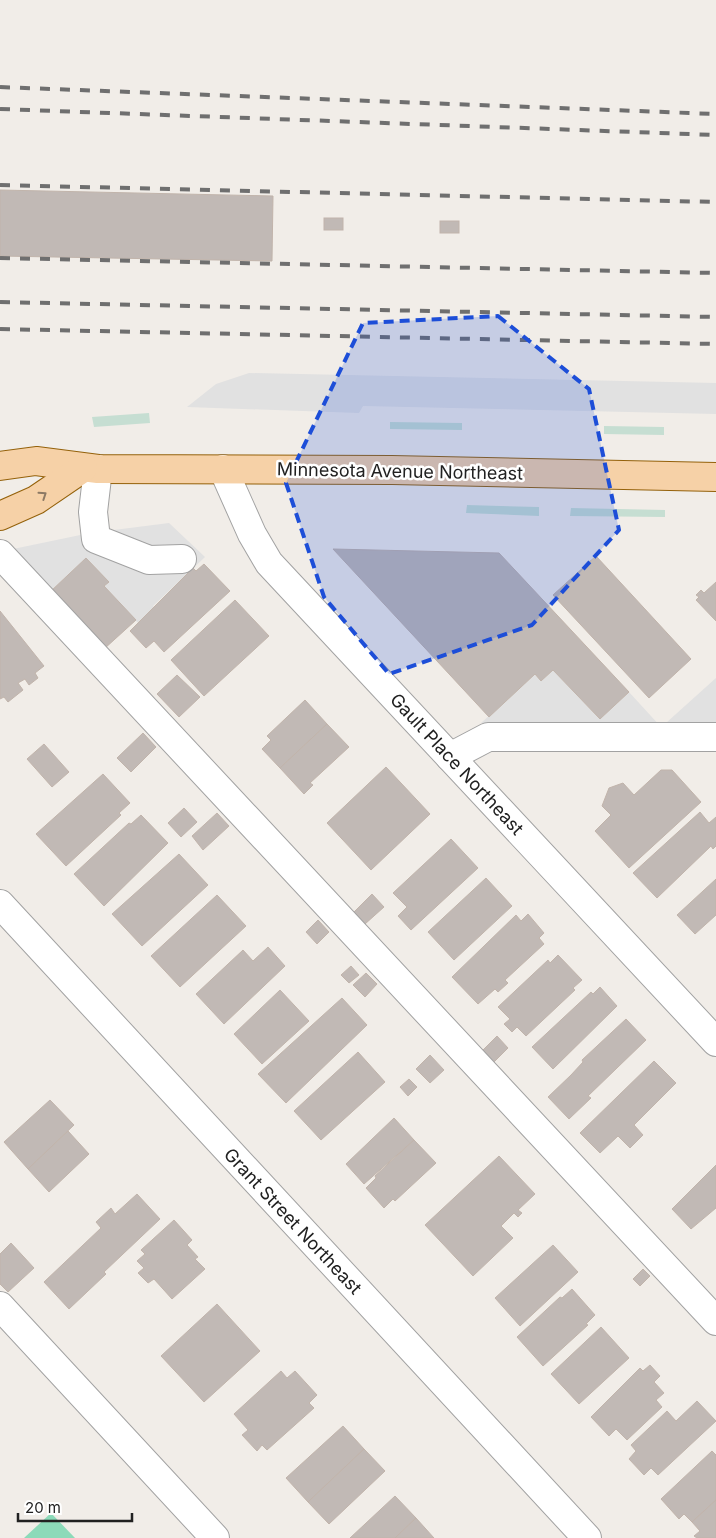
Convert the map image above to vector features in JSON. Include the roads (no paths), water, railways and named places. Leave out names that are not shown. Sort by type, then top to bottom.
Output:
[{"type":"main road","name":"Minnesota Avenue Northeast","points":[[0,466],[36,461],[91,468],[392,470],[716,478]]},
{"type":"main road","points":[[0,516],[36,500],[91,468]]},
{"type":"street","points":[[91,468],[96,539],[150,560],[182,558]]},
{"type":"street","name":"Gault Place Northeast","points":[[223,469],[252,534],[269,563],[716,1042]]},
{"type":"street","points":[[0,554],[716,1320]]},
{"type":"street","points":[[450,757],[488,737],[716,737]]},
{"type":"street","name":"Grant Street Northeast","points":[[0,904],[587,1538]]},
{"type":"street","points":[[0,1306],[215,1538]]},
{"type":"railway","points":[[0,87],[716,114]]},
{"type":"railway","points":[[0,109],[716,135]]},
{"type":"railway","points":[[0,185],[716,202]]},
{"type":"railway","points":[[0,258],[716,273]]},
{"type":"railway","points":[[0,302],[716,317]]},
{"type":"railway","points":[[0,329],[716,344]]}]
